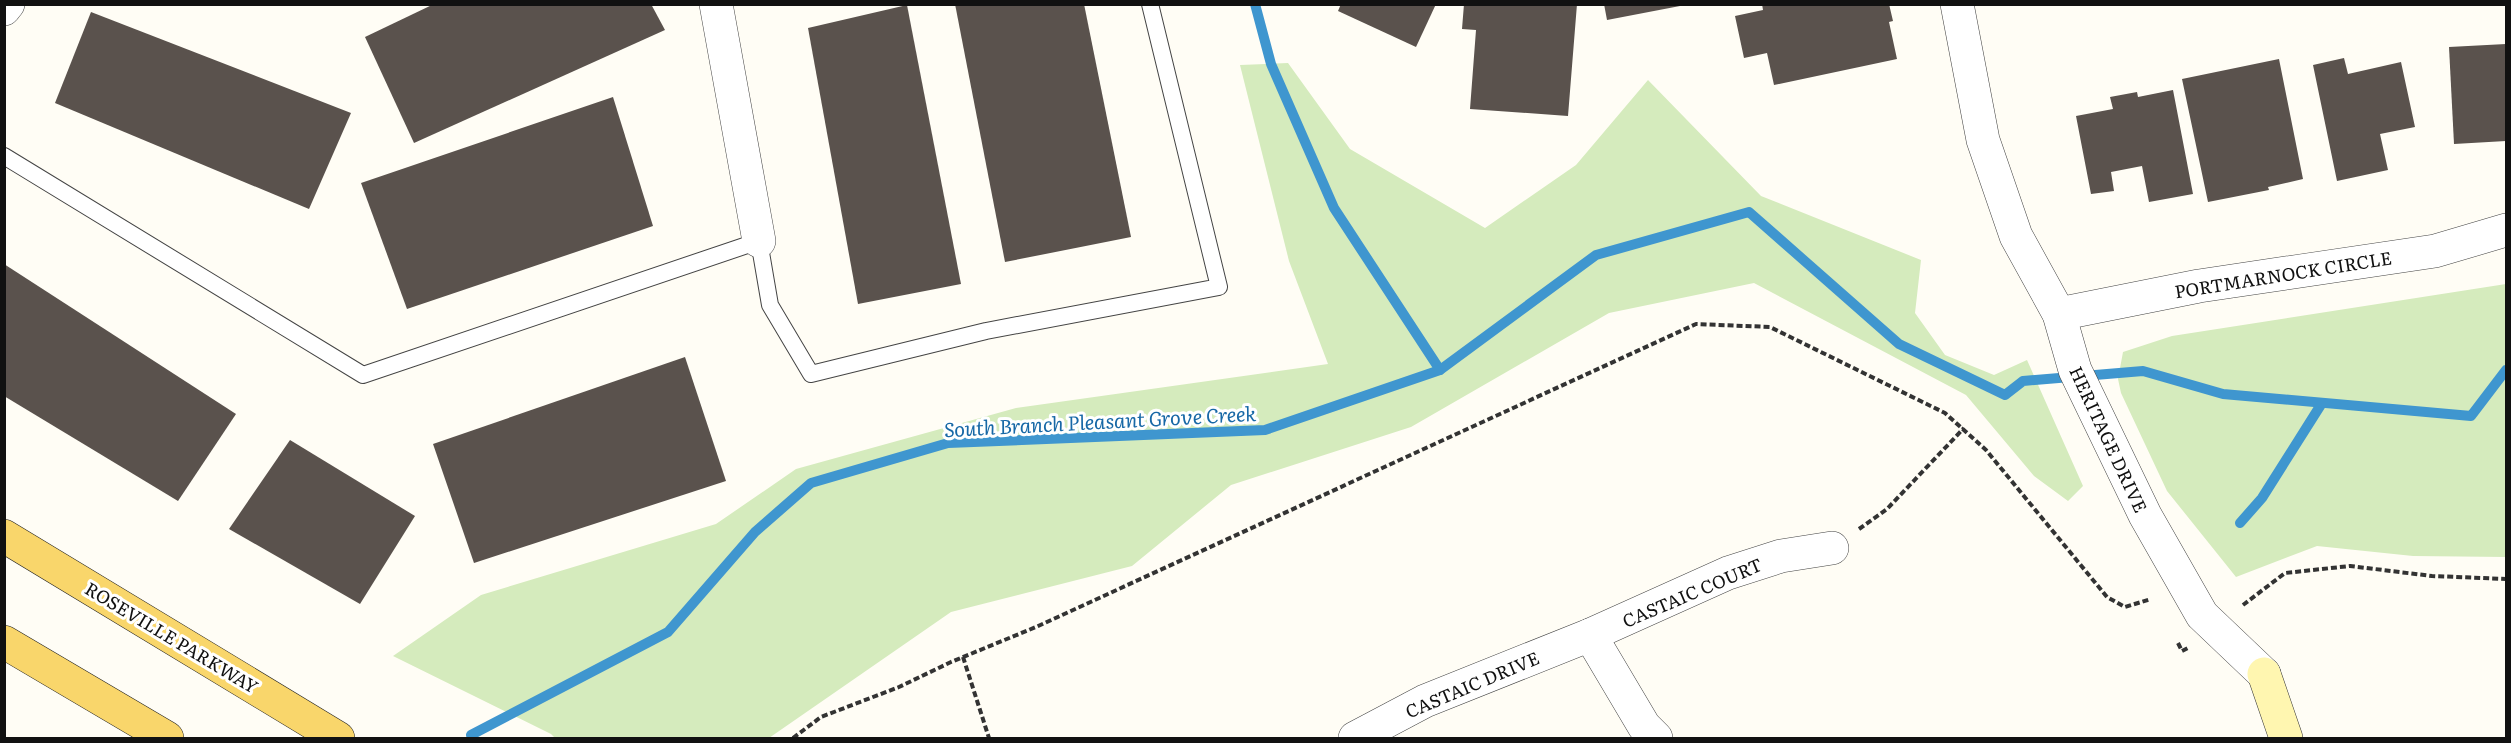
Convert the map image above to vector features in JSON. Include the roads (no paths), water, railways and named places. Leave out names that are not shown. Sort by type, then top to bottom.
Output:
[{"type":"main road","name":"ROSEVILLE PARKWAY","points":[[4,536],[338,738]]},
{"type":"main road","points":[[4,642],[167,738]]},
{"type":"street","points":[[4,9],[8,4]]},
{"type":"street","points":[[716,4],[759,242]]},
{"type":"street","name":"HERITAGE DRIVE","points":[[1958,4],[1983,140],[2016,236],[2059,314],[2075,370],[2145,515],[2202,615],[2264,674],[2286,738]]},
{"type":"street","name":"PORTMARNOCK CIRCLE","points":[[2059,314],[2199,286],[2435,251],[2506,230]]},
{"type":"street","name":"CASTAIC COURT","points":[[1590,635],[1728,573],[1780,556],[1832,548]]},
{"type":"street","points":[[1590,635],[1644,726],[1656,738]]},
{"type":"street","name":"CASTAIC DRIVE","points":[[1355,738],[1425,701],[1590,635]]},
{"type":"lane","points":[[4,156],[363,375],[759,242],[770,305],[811,374],[986,331],[1219,287],[1150,4]]},
{"type":"waterway","points":[[1255,4],[1271,64],[1334,208],[1440,370]]},
{"type":"waterway","name":"South Branch Pleasant Grove Creek","points":[[471,735],[668,632],[755,532],[811,483],[948,443],[1265,430],[1440,370],[1596,255],[1749,212],[1899,344],[2005,395],[2023,381],[2143,371],[2223,394],[2471,416],[2506,370]]},
{"type":"waterway","points":[[2240,523],[2262,498],[2322,403]]}]
